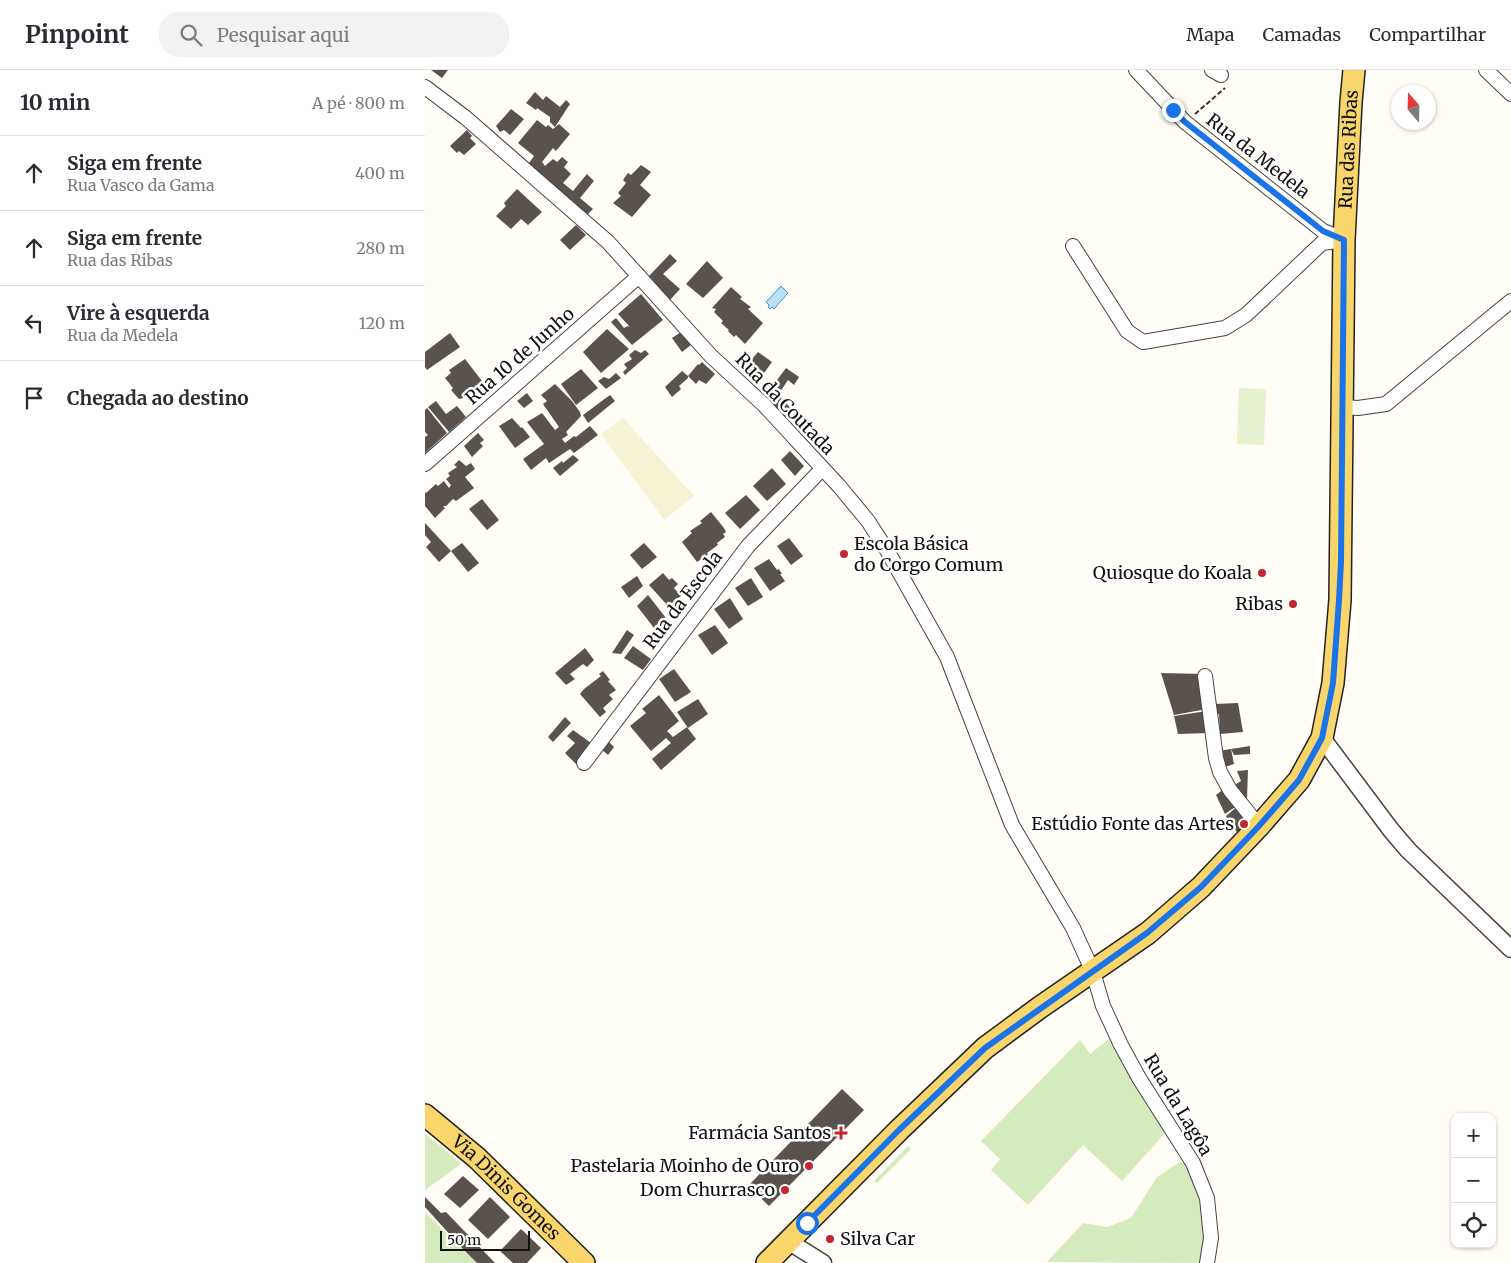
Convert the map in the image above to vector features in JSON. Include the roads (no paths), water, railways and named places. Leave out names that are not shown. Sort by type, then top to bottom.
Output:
[{"type":"main road","name":"Rua das Ribas","points":[[767,1263],[899,1130],[985,1048],[1147,933],[1201,887],[1259,826],[1299,780],[1322,738],[1333,683],[1339,600],[1344,240],[1351,102],[1355,70]]},
{"type":"main road","name":"Via Dinis Gomes","points":[[425,1115],[477,1158],[584,1263]]},
{"type":"street","name":"Rua da Medela","points":[[1136,70],[1185,122],[1323,231],[1344,240]]},
{"type":"street","points":[[1486,70],[1511,94]]},
{"type":"street","name":"Rua da Coutada","points":[[425,87],[466,118],[608,242],[711,356],[764,405],[868,521],[888,552],[947,657],[1012,825],[1073,928],[1093,972]]},
{"type":"street","points":[[1073,246],[1127,331],[1143,342],[1225,328],[1246,315],[1322,243],[1344,240]]},
{"type":"street","name":"Rua 10 de Junho","points":[[425,464],[639,276]]},
{"type":"street","points":[[1342,406],[1358,408],[1386,404],[1511,301]]},
{"type":"street","name":"Rua da Escola","points":[[584,763],[748,546],[822,469]]},
{"type":"street","points":[[1205,676],[1216,758],[1220,772],[1229,790],[1259,826]]},
{"type":"street","points":[[1322,738],[1378,814],[1403,843],[1511,949]]},
{"type":"street","name":"Rua da Lagôa","points":[[1093,972],[1103,1006],[1121,1045],[1139,1078],[1193,1163],[1207,1198],[1211,1238],[1207,1263]]},
{"type":"street","points":[[789,1241],[823,1263]]},
{"type":"water","points":[[781,286],[788,293],[774,309],[772,307],[770,309],[766,302]]},
{"type":"place","name":"Escola Básica do Corgo Comum","points":[[844,554]]},
{"type":"place","name":"Quiosque do Koala","points":[[1262,573]]},
{"type":"place","name":"Ribas","points":[[1293,604]]},
{"type":"place","name":"Estúdio Fonte das Artes","points":[[1244,824]]},
{"type":"place","name":"Farmácia Santos","points":[[841,1133]]},
{"type":"place","name":"Pastelaria Moinho de Ouro","points":[[809,1166]]},
{"type":"place","name":"Dom Churrasco","points":[[785,1190]]},
{"type":"place","name":"Silva Car","points":[[830,1239]]}]
